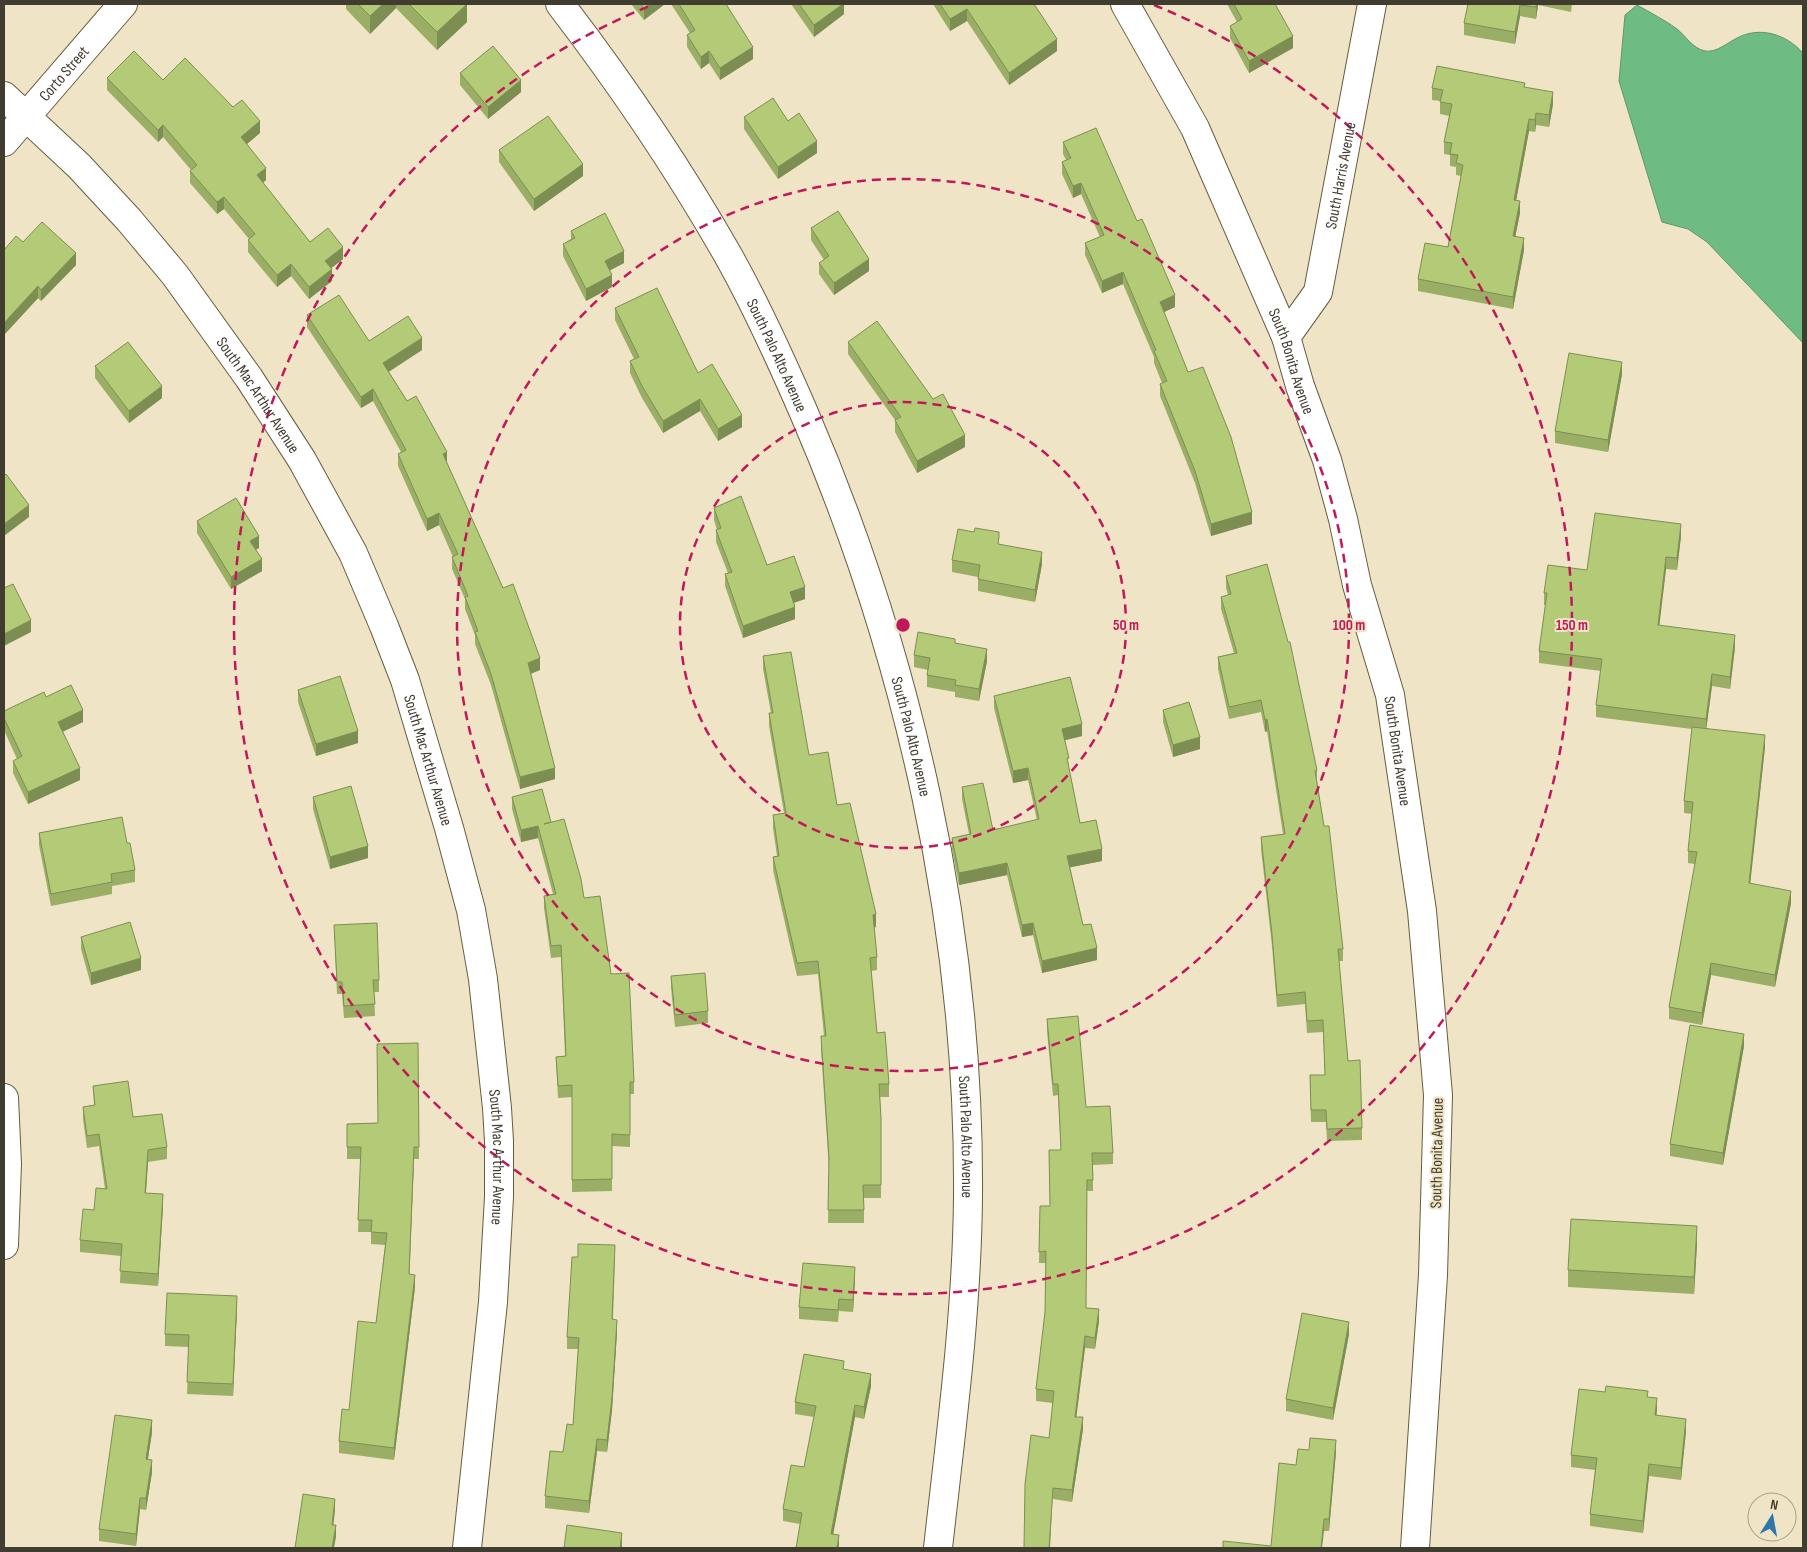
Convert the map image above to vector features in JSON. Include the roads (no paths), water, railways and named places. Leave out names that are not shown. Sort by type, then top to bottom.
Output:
[{"type":"street","name":"Corto Street","points":[[4,142],[123,4]]},
{"type":"street","name":"South Palo Alto Avenue","points":[[560,4],[617,80],[658,141],[729,258],[777,352],[817,443],[865,571],[908,719],[928,810],[950,936],[960,1024],[967,1140],[967,1236],[963,1308],[938,1548]]},
{"type":"street","name":"South Bonita Avenue","points":[[1125,4],[1196,128],[1286,337],[1300,386],[1327,460],[1344,519],[1357,585],[1390,695],[1422,911],[1438,1095],[1433,1275],[1415,1548]]},
{"type":"street","name":"South Harris Avenue","points":[[1286,337],[1318,292],[1372,4]]},
{"type":"street","name":"South Mac Arthur Avenue","points":[[4,96],[96,184],[145,238],[175,275],[249,378],[302,460],[364,576],[404,680],[432,770],[471,910],[483,980],[496,1088],[499,1141],[499,1196],[493,1302],[467,1548]]},
{"type":"street","points":[[4,1098],[7,1164],[4,1245]]}]
